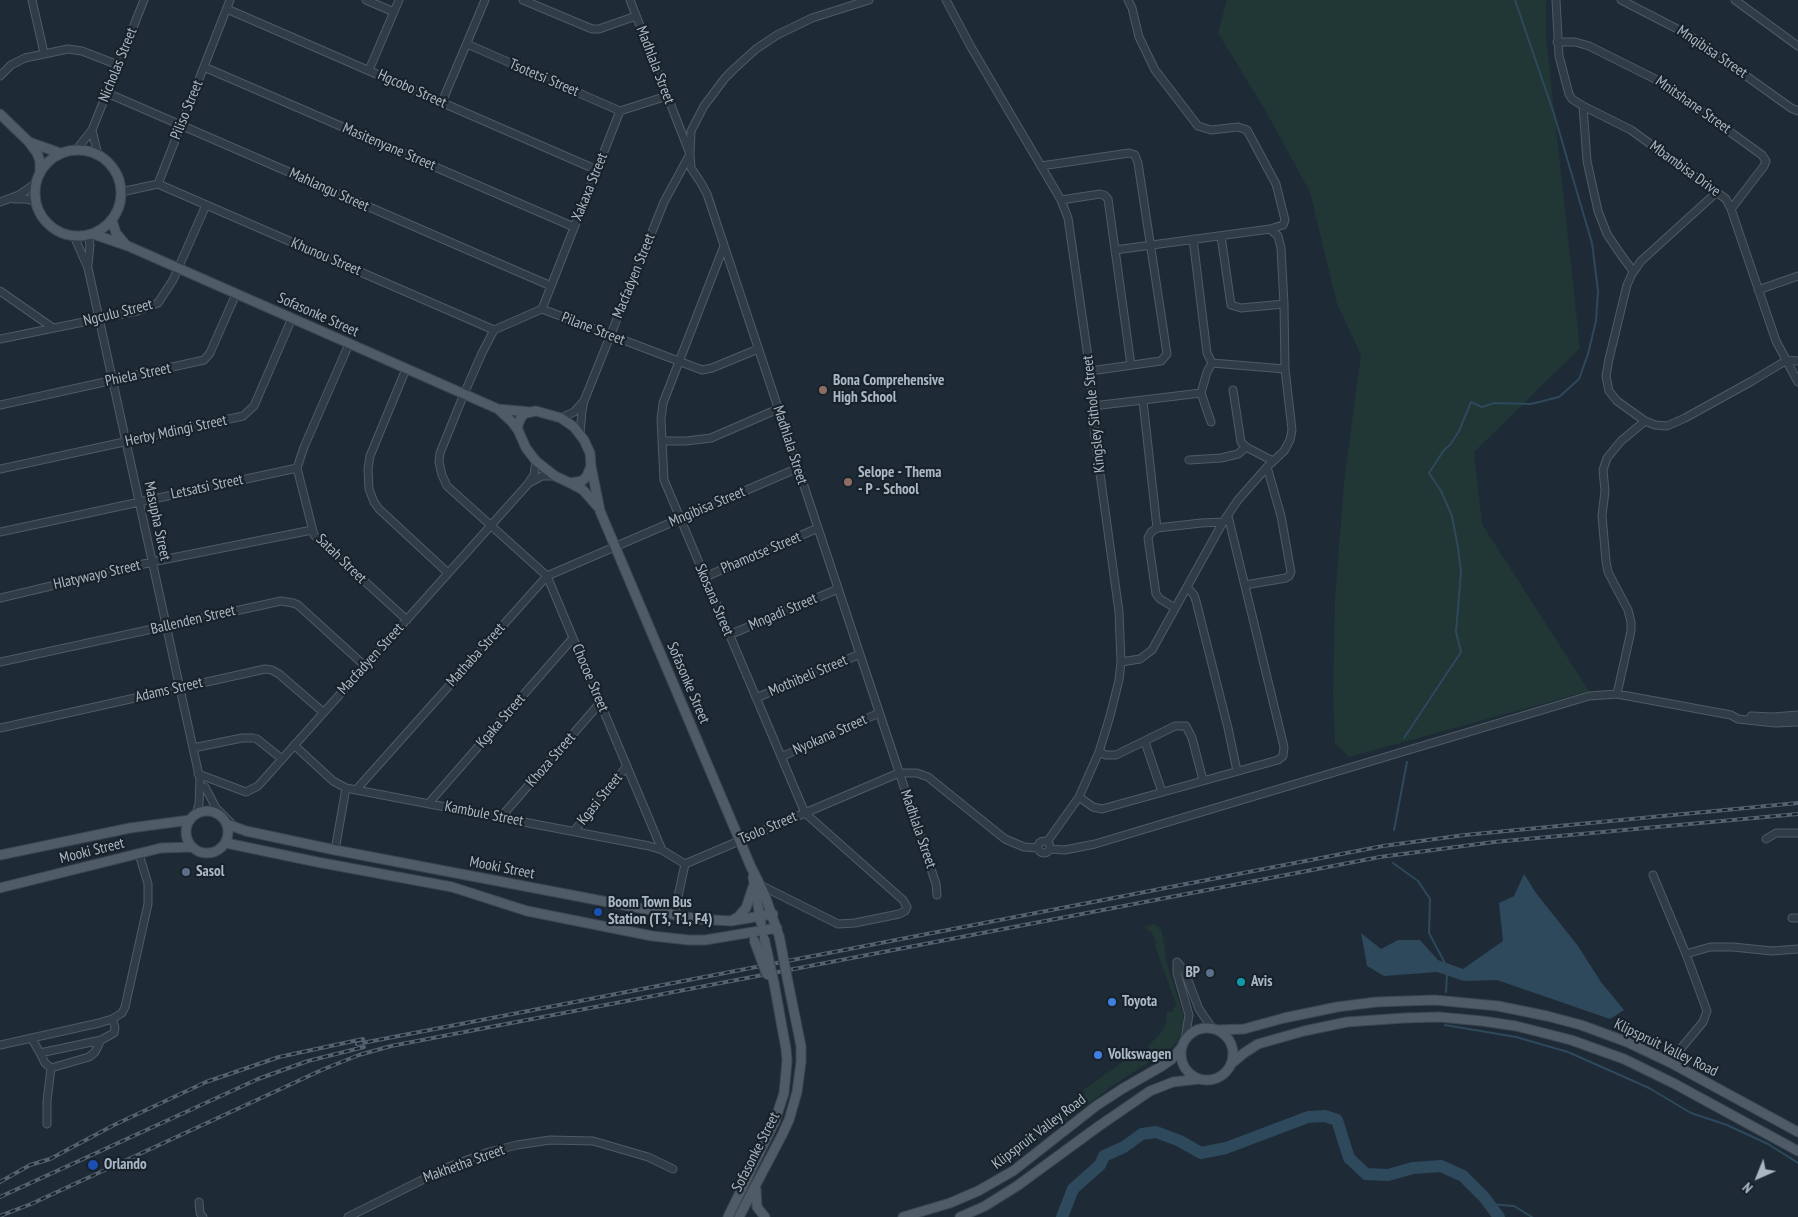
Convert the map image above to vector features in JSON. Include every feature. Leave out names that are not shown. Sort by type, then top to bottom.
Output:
[{"type":"main road","points":[[0,114],[29,142],[39,157],[40,172]]},
{"type":"main road","points":[[29,142],[60,153]]},
{"type":"main road","name":"Sofasonke Street","points":[[121,192],[120,181],[108,161],[88,151],[77,149],[60,153],[52,158],[40,172],[35,184],[35,201],[40,214],[49,225],[61,233],[74,236],[90,234],[128,246],[498,409],[518,430],[526,448],[536,461],[555,476],[576,485],[587,493],[600,511],[751,866],[757,885],[787,1061],[784,1093],[775,1120],[727,1215]]},
{"type":"main road","points":[[90,234],[102,229],[112,220],[120,203],[121,192]]},
{"type":"main road","name":"Sofasonke Street","points":[[112,220],[116,233],[128,246]]},
{"type":"main road","name":"Sofasonke Street","points":[[498,409],[542,412],[561,418],[580,434],[590,453],[600,511]]},
{"type":"main road","points":[[518,430],[519,420],[530,412]]},
{"type":"main road","points":[[570,483],[582,480],[587,476],[592,466]]},
{"type":"main road","points":[[203,812],[213,812],[220,816],[227,824],[228,832],[223,846],[209,854],[192,847],[186,832],[193,817],[203,812]]},
{"type":"main road","name":"Mooki Street","points":[[0,855],[193,817]]},
{"type":"main road","name":"Mooki Street","points":[[227,824],[246,831],[335,850],[703,920],[731,921],[773,914]]},
{"type":"main road","name":"Mooki Street","points":[[223,846],[452,887],[527,911],[652,936],[705,940],[752,937],[778,932]]},
{"type":"main road","name":"Mooki Street","points":[[0,888],[162,848],[192,847]]},
{"type":"main road","points":[[731,921],[738,917],[746,908],[757,885]]},
{"type":"main road","name":"Sofasonke Street","points":[[739,1217],[789,1120],[800,1080],[801,1046],[778,932],[773,914],[757,885]]},
{"type":"main road","points":[[752,937],[772,981]]},
{"type":"main road","name":"Klipspruit Valley Road","points":[[1214,1029],[1244,1029],[1329,1009],[1376,1002],[1436,1000],[1518,1009],[1581,1025],[1627,1042],[1671,1063],[1798,1132]]},
{"type":"main road","name":"Klipspruit Valley Road","points":[[1231,1064],[1244,1052],[1258,1044],[1304,1031],[1347,1022],[1404,1018],[1439,1018],[1508,1025],[1571,1040],[1624,1059],[1675,1084],[1798,1151]]},
{"type":"main road","points":[[1214,1029],[1226,1036],[1231,1044],[1233,1054],[1231,1064],[1225,1073],[1216,1079],[1209,1080],[1199,1079],[1190,1075],[1181,1060],[1181,1048],[1185,1039],[1197,1030],[1214,1029]]},
{"type":"main road","name":"Klipspruit Valley Road","points":[[902,1217],[950,1203],[978,1191],[1013,1171],[1096,1106],[1172,1059],[1181,1048]]},
{"type":"main road","name":"Klipspruit Valley Road","points":[[960,1217],[985,1206],[1017,1186],[1150,1091],[1172,1082],[1199,1079]]},
{"type":"main road","points":[[760,1177],[755,1192],[755,1201],[765,1217]]},
{"type":"street","points":[[32,0],[44,53]]},
{"type":"street","name":"Nicholas Street","points":[[77,149],[92,130],[144,0]]},
{"type":"street","name":"Piliso Street","points":[[158,184],[230,0]]},
{"type":"street","points":[[366,0],[394,12]]},
{"type":"street","points":[[369,70],[399,0]]},
{"type":"street","points":[[442,102],[485,0]]},
{"type":"street","points":[[523,0],[592,29],[599,29],[636,16]]},
{"type":"street","name":"Madhlala Street","points":[[630,0],[690,154],[691,168],[702,183],[707,194],[936,884],[937,895]]},
{"type":"street","points":[[690,154],[691,131],[704,106],[725,78],[748,55],[790,28],[812,18],[869,0]]},
{"type":"street","name":"Kingsley Sithole Street","points":[[946,0],[971,47],[1061,200],[1066,212],[1071,234],[1090,371],[1102,487],[1119,612],[1121,662],[1116,697],[1099,752],[1079,797],[1049,845]]},
{"type":"street","points":[[1115,250],[1270,229],[1283,225],[1285,220],[1276,184],[1252,137],[1247,130],[1241,127],[1211,130],[1198,126],[1155,70],[1139,37],[1132,8],[1128,0]]},
{"type":"street","name":"Mbambisa Drive","points":[[1556,0],[1557,42],[1566,87],[1572,99],[1582,106],[1631,130],[1726,199],[1776,341],[1798,382]]},
{"type":"street","name":"Mnqibisa Street","points":[[1622,0],[1689,35],[1791,108],[1798,111]]},
{"type":"street","points":[[1735,0],[1798,46]]},
{"type":"street","name":"Hgcobo Street","points":[[227,9],[597,170]]},
{"type":"street","name":"Mnitshane Street","points":[[1557,42],[1582,43],[1632,66],[1674,90],[1762,154],[1766,161],[1764,166],[1731,209]]},
{"type":"street","name":"Tsotetsi Street","points":[[467,44],[620,111]]},
{"type":"street","points":[[0,76],[16,62],[44,53],[68,49],[118,65]]},
{"type":"street","name":"Masitenyane Street","points":[[204,67],[574,227]]},
{"type":"street","name":"Mahlangu Street","points":[[107,93],[550,286]]},
{"type":"street","points":[[620,111],[667,96]]},
{"type":"street","points":[[1582,106],[1586,162],[1598,211],[1607,234],[1633,271]]},
{"type":"street","name":"Xakaxa Street","points":[[542,309],[620,111]]},
{"type":"street","points":[[92,130],[98,155]]},
{"type":"street","points":[[1041,166],[1129,153],[1135,155],[1138,163],[1167,354],[1161,361],[1090,371]]},
{"type":"street","name":"Macfadyen Street","points":[[580,434],[584,401],[664,202],[690,154]]},
{"type":"street","points":[[9,200],[27,191],[35,184]]},
{"type":"street","points":[[121,192],[158,184]]},
{"type":"street","name":"Khunou Street","points":[[158,184],[494,330]]},
{"type":"street","points":[[1717,192],[1633,271],[1627,285],[1606,376],[1609,391],[1613,398],[1645,421],[1662,426],[1676,422],[1787,360],[1798,361]]},
{"type":"street","points":[[1061,200],[1100,194],[1107,197],[1131,365]]},
{"type":"street","points":[[0,202],[26,199],[35,201]]},
{"type":"street","name":"Ngculu Street","points":[[0,340],[137,311],[158,303],[164,297],[178,269],[206,205]]},
{"type":"street","points":[[1121,662],[1140,659],[1148,654],[1225,519],[1238,500],[1288,445],[1291,435],[1285,369],[1281,248],[1278,236],[1270,229]]},
{"type":"street","name":"Masupha Street","points":[[88,268],[90,234]]},
{"type":"street","name":"Masupha Street","points":[[74,236],[88,268],[199,777],[199,804],[193,817]]},
{"type":"street","points":[[1221,236],[1232,305],[1241,308],[1284,304]]},
{"type":"street","points":[[1193,239],[1208,353],[1212,363]]},
{"type":"street","name":"Skosana Street","points":[[724,246],[666,392],[662,410],[663,475],[704,577],[805,813],[903,900],[907,907],[905,911],[899,914],[855,923],[838,924],[757,885]]},
{"type":"street","points":[[1758,290],[1798,276]]},
{"type":"street","points":[[0,291],[53,328]]},
{"type":"street","name":"Phiela Street","points":[[0,405],[204,360],[210,353],[236,294]]},
{"type":"street","name":"Pilane Street","points":[[494,330],[542,309],[695,368],[707,369],[758,349]]},
{"type":"street","name":"Herby Mdingi Street","points":[[0,469],[239,418],[254,406],[292,318]]},
{"type":"street","points":[[464,394],[482,352],[494,330]]},
{"type":"street","points":[[297,468],[304,447],[349,344]]},
{"type":"street","points":[[1212,363],[1285,369]]},
{"type":"street","points":[[1211,422],[1201,393],[1207,372],[1212,363]]},
{"type":"street","points":[[406,369],[370,456],[368,469],[369,489],[379,509],[448,573]]},
{"type":"street","points":[[1232,390],[1239,435],[1243,445],[1273,461]]},
{"type":"street","points":[[1093,406],[1201,393]]},
{"type":"street","name":"Chocoe Street","points":[[464,394],[440,453],[439,462],[442,475],[447,486],[547,576],[662,850]]},
{"type":"street","points":[[1143,400],[1157,528]]},
{"type":"street","name":"Macfadyen Street","points":[[561,418],[574,412],[584,401]]},
{"type":"street","points":[[662,441],[711,438],[778,409]]},
{"type":"street","points":[[1617,694],[1631,631],[1631,622],[1628,610],[1608,572],[1602,516],[1605,491],[1603,470],[1607,458],[1621,440],[1645,421]]},
{"type":"street","points":[[1189,460],[1221,458],[1238,454],[1246,447]]},
{"type":"street","name":"Macfadyen Street","points":[[199,777],[246,792],[258,786],[527,485],[534,475],[536,461]]},
{"type":"street","points":[[1245,585],[1286,578],[1291,572],[1281,516],[1267,467]]},
{"type":"street","name":"Letsatsi Street","points":[[0,532],[297,468]]},
{"type":"street","name":"Satah Street","points":[[297,468],[312,530],[317,539],[406,620]]},
{"type":"street","name":"Mngibisa Street","points":[[615,546],[798,468]]},
{"type":"street","name":"Macfadyen Street","points":[[527,485],[542,476],[555,476]]},
{"type":"street","points":[[1175,608],[1160,599],[1155,591],[1148,538],[1151,532],[1157,528],[1225,519]]},
{"type":"street","points":[[1079,797],[1093,807],[1100,809],[1278,760],[1283,756],[1284,753],[1245,585],[1225,519]]},
{"type":"street","name":"Phamotse Street","points":[[704,577],[818,528]]},
{"type":"street","name":"Hlatywayo Street","points":[[0,598],[152,562],[312,530]]},
{"type":"street","name":"Mathaba Street","points":[[356,790],[547,576],[615,546]]},
{"type":"street","points":[[1187,587],[1194,595],[1196,601],[1237,771]]},
{"type":"street","name":"Mngadi Street","points":[[729,635],[838,589]]},
{"type":"street","name":"Ballenden Street","points":[[0,662],[281,601],[293,602],[365,666]]},
{"type":"street","name":"Kgaka Street","points":[[429,803],[573,638]]},
{"type":"street","name":"Mothibeli Street","points":[[756,698],[860,654]]},
{"type":"street","name":"Adams Street","points":[[0,728],[256,670],[272,670],[323,712]]},
{"type":"street","points":[[899,773],[910,772],[928,777],[1005,839],[1024,847],[1038,848],[1040,843],[1065,850],[1095,844],[1589,696],[1617,694],[1731,715],[1773,717],[1798,715]]},
{"type":"street","name":"Khoza Street","points":[[501,817],[600,703]]},
{"type":"street","name":"Nyokana Street","points":[[781,757],[879,713]]},
{"type":"street","points":[[1731,715],[1738,719],[1759,722],[1798,722]]},
{"type":"street","points":[[1099,752],[1106,755],[1116,755],[1176,726],[1186,726],[1192,738],[1203,780]]},
{"type":"street","points":[[192,748],[242,738],[252,738],[282,759]]},
{"type":"street","points":[[1145,742],[1162,792]]},
{"type":"street","name":"Kambule Street","points":[[294,745],[333,780],[346,788],[574,831],[662,850],[685,864]]},
{"type":"street","name":"Kgasi Street","points":[[574,831],[627,766]]},
{"type":"street","name":"Tsolo Street","points":[[685,864],[899,773]]},
{"type":"street","name":"Masupha Street","points":[[199,777],[205,787],[213,812]]},
{"type":"street","points":[[205,787],[216,808],[237,828]]},
{"type":"street","points":[[335,850],[346,788]]},
{"type":"street","points":[[1766,838],[1776,833],[1798,833]]},
{"type":"street","points":[[0,1045],[112,1019],[122,1013],[148,904],[148,884],[139,854]]},
{"type":"street","points":[[674,915],[685,864]]},
{"type":"street","points":[[1653,875],[1706,1006],[1703,1022],[1671,1063]]},
{"type":"street","points":[[1686,954],[1710,947],[1772,951],[1798,948]]},
{"type":"street","points":[[1185,1039],[1189,1015],[1177,973],[1177,962],[1184,970],[1199,1009],[1214,1029]]},
{"type":"street","points":[[40,1053],[110,1037],[114,1033],[115,1027],[112,1019]]},
{"type":"street","points":[[32,1039],[44,1062],[51,1068]]},
{"type":"street","points":[[51,1068],[89,1057],[95,1052],[101,1040]]},
{"type":"street","points":[[47,1124],[46,1101],[51,1068]]},
{"type":"street","name":"Makhetha Street","points":[[348,1217],[448,1167],[489,1152],[550,1140],[593,1142],[641,1155],[673,1170]]},
{"type":"street","points":[[199,1202],[200,1213],[203,1217]]},
{"type":"green space","points":[[1227,0],[1546,0],[1546,37],[1580,348],[1474,452],[1482,524],[1589,691],[1349,757],[1335,743],[1333,695],[1335,600],[1344,483],[1361,355],[1337,304],[1310,192],[1264,108],[1218,33]]},
{"type":"green space","points":[[1153,924],[1159,927],[1162,932],[1167,964],[1183,1014],[1183,1026],[1177,1042],[1166,1053],[1112,1086],[1012,1160],[1005,1151],[1040,1130],[1085,1093],[1083,1090],[1133,1055],[1136,1060],[1150,1051],[1148,1046],[1161,1033],[1166,1023],[1167,1012],[1173,1011],[1173,1008],[1177,1007],[1155,946],[1157,943],[1151,931],[1148,931],[1145,927]]},
{"type":"water","points":[[1524,874],[1536,893],[1578,946],[1601,982],[1624,1010],[1610,1019],[1497,980],[1464,981],[1437,972],[1384,976],[1367,966],[1361,933],[1381,949],[1398,940],[1420,940],[1438,960],[1463,969],[1503,941],[1499,903],[1514,896]]},
{"type":"waterway","points":[[1404,738],[1461,652],[1456,632],[1461,572],[1458,548],[1452,516],[1441,491],[1429,473],[1459,431],[1471,402],[1482,407],[1494,403],[1531,404],[1559,397],[1579,379],[1588,354],[1596,321],[1598,291],[1592,243],[1554,114],[1515,0]]},
{"type":"waterway","points":[[1394,830],[1407,762]]},
{"type":"waterway","points":[[1393,863],[1418,881],[1430,899],[1429,933],[1446,965]]},
{"type":"waterway","points":[[1446,992],[1447,974]]},
{"type":"waterway","points":[[1445,1025],[1516,1037],[1568,1052],[1649,1088],[1691,1113],[1727,1125],[1768,1144],[1798,1163]]},
{"type":"waterway","points":[[1062,1217],[1073,1189],[1100,1165],[1104,1156],[1124,1147],[1142,1134],[1156,1132],[1180,1141],[1201,1153],[1226,1148],[1308,1117],[1325,1116],[1337,1120],[1349,1158],[1366,1174],[1388,1175],[1413,1168],[1441,1166],[1463,1176],[1484,1197],[1499,1217]]},
{"type":"waterway","points":[[1489,1204],[1514,1206],[1532,1217]]},
{"type":"railway","points":[[357,1044],[1383,846],[1465,835],[1798,803]]},
{"type":"railway","points":[[0,1216],[31,1204],[324,1069],[359,1055],[391,1046],[1380,857],[1494,842],[1798,814]]},
{"type":"railway","points":[[0,1182],[30,1165],[50,1159],[114,1125],[206,1082],[279,1057],[363,1039]]},
{"type":"railway","points":[[0,1197],[258,1079],[308,1061],[364,1047]]},
{"type":"place","name":"Bona Comprehensive High School","points":[[823,390]]},
{"type":"place","name":"Selope - Thema - P - School","points":[[848,482]]},
{"type":"place","name":"Sasol","points":[[186,872]]},
{"type":"place","name":"Boom Town Bus Station (T3, T1, F4)","points":[[598,912]]},
{"type":"place","name":"BP","points":[[1210,973]]},
{"type":"place","name":"Avis","points":[[1241,982]]},
{"type":"place","name":"Toyota","points":[[1112,1002]]},
{"type":"place","name":"Volkswagen","points":[[1098,1055]]},
{"type":"place","name":"Orlando","points":[[93,1165]]}]
